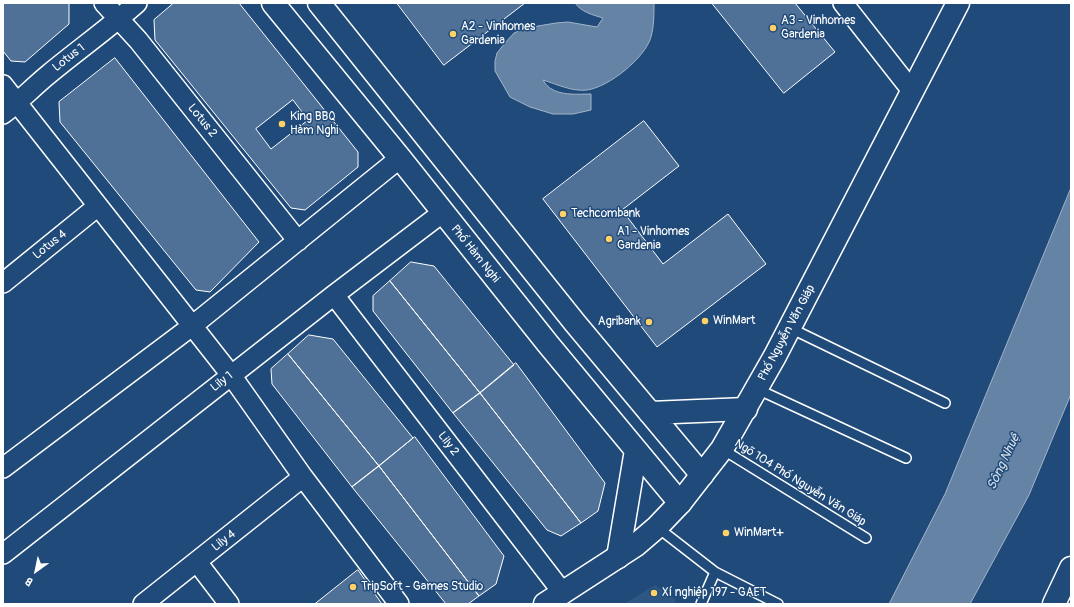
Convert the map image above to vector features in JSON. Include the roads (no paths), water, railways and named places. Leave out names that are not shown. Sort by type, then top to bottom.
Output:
[{"type":"main road","name":"Phố Hàm Nghi","points":[[273,3],[400,158],[442,213],[548,344],[680,503]]},
{"type":"main road","points":[[319,3],[575,323],[702,475]]},
{"type":"main road","name":"Phố Nguyễn Văn Giáp","points":[[554,599],[636,545],[657,527],[680,503],[722,449],[746,410],[790,328],[958,3]]},
{"type":"main road","points":[[650,413],[746,410]]},
{"type":"main road","points":[[618,556],[636,450]]},
{"type":"main road","points":[[1054,604],[1071,568]]},
{"type":"street","name":"Lotus 2","points":[[104,3],[138,40],[298,242]]},
{"type":"street","name":"Lotus 1","points":[[10,109],[49,74],[119,20],[137,3]]},
{"type":"street","points":[[843,3],[912,91]]},
{"type":"street","points":[[3,85],[10,109],[98,206],[231,375],[303,477],[399,604]]},
{"type":"street","points":[[3,468],[192,326],[298,242],[400,158]]},
{"type":"street","name":"Lotus 4","points":[[3,283],[98,206]]},
{"type":"street","name":"Lily 1","points":[[3,554],[231,375],[442,213]]},
{"type":"street","name":"Lily 2","points":[[334,295],[554,599]]},
{"type":"street","name":"Lily 4","points":[[143,604],[303,477]]},
{"type":"street","points":[[197,562],[229,604]]},
{"type":"lane","points":[[790,328],[945,403]]},
{"type":"lane","points":[[757,389],[906,458]]},
{"type":"lane","name":"Ngõ 104 Phố Nguyễn Văn Giáp","points":[[722,449],[866,538]]},
{"type":"lane","points":[[657,527],[715,572],[765,601],[778,604]]},
{"type":"lane","points":[[701,604],[715,572]]},
{"type":"water","points":[[575,3],[654,3],[653,29],[651,37],[642,54],[625,70],[596,88],[576,90],[543,80],[552,89],[558,92],[571,94],[591,94],[591,110],[573,114],[553,114],[530,107],[510,97],[495,71],[497,53],[514,33],[526,28],[568,22],[597,27],[603,18],[584,11]]},
{"type":"water","name":"Sông Nhuệ","points":[[1071,188],[1071,394],[1029,495],[970,604],[889,604],[945,494]]},
{"type":"place","name":"A3 - Vinhomes Gardenia","points":[[773,28]]},
{"type":"place","name":"A2 - Vinhomes Gardenia","points":[[453,34]]},
{"type":"place","name":"King BBQ Hàm Nghi","points":[[282,124]]},
{"type":"place","name":"Techcombank","points":[[563,214]]},
{"type":"place","name":"A1 - Vinhomes Gardenia","points":[[609,239]]},
{"type":"place","name":"WinMart","points":[[705,321]]},
{"type":"place","name":"Agribank","points":[[649,322]]},
{"type":"place","name":"WinMart+","points":[[726,533]]},
{"type":"place","name":"TripSoft - Games Studio","points":[[353,587]]},
{"type":"place","name":"Xí nghiệp 197 - GAET","points":[[654,593]]}]
